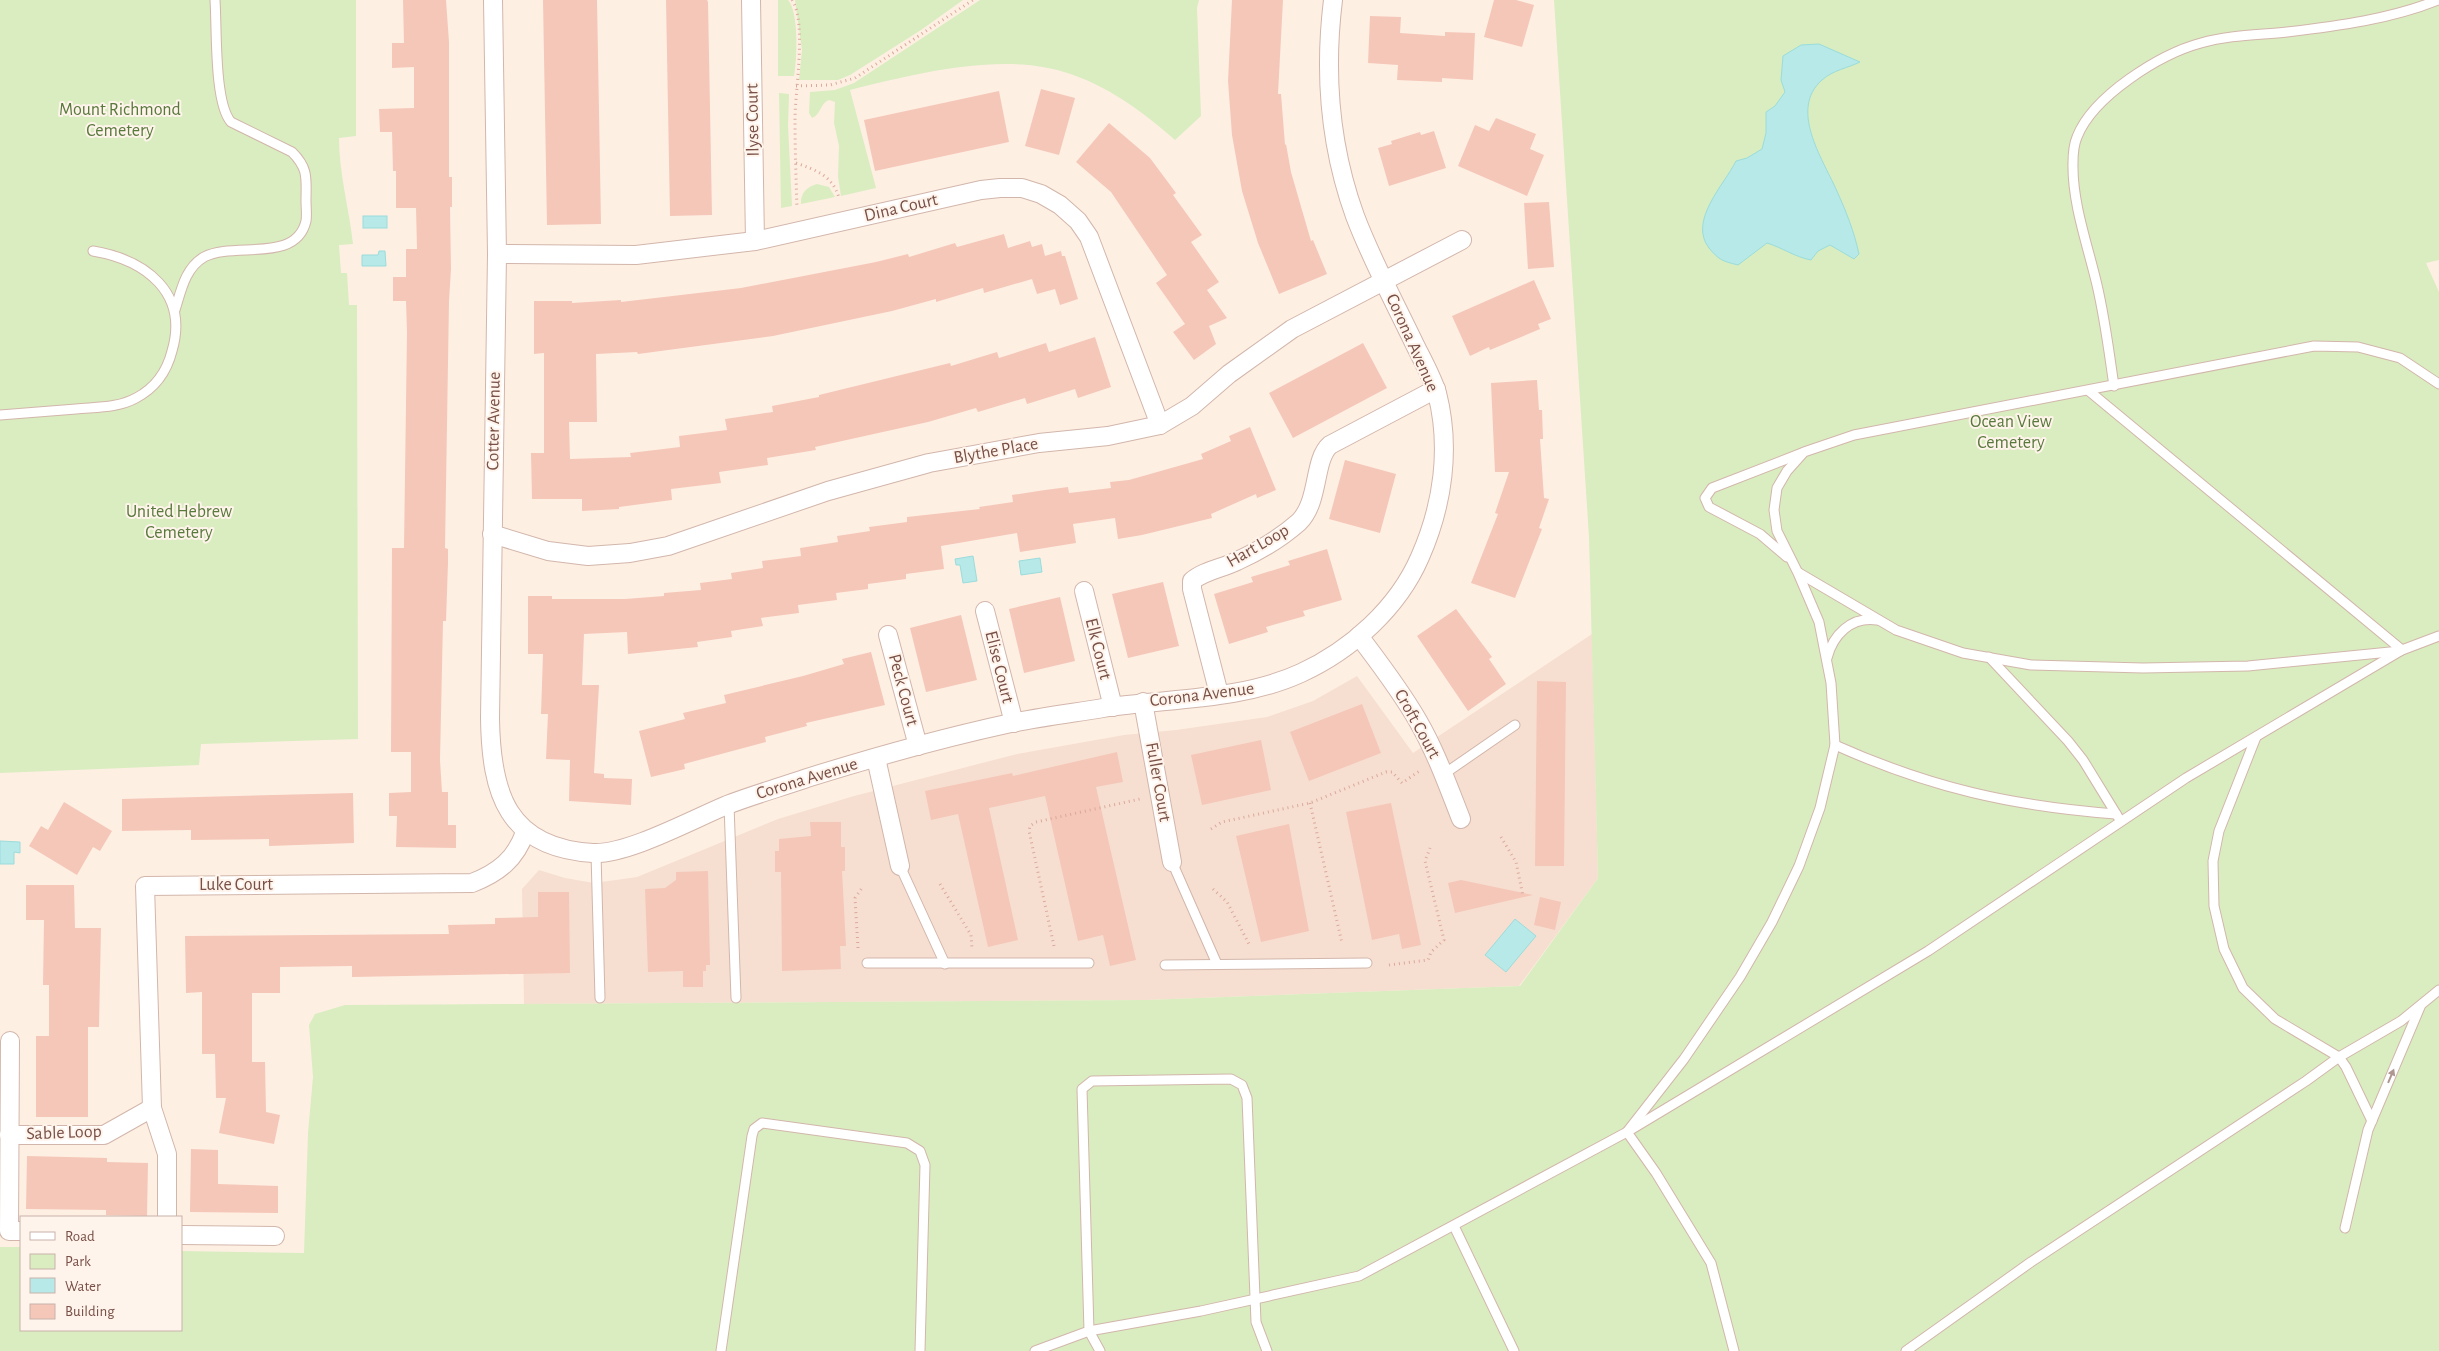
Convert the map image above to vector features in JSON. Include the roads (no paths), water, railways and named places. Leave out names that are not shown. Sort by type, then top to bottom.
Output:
[{"type":"street","name":"Cotter Avenue","points":[[493,0],[497,254],[492,534],[491,761],[497,785],[515,820],[525,832]]},
{"type":"street","name":"Ilyse Court","points":[[751,0],[755,240]]},
{"type":"street","name":"Corona Avenue","points":[[525,832],[548,843],[596,854],[637,844],[729,805],[785,785],[918,746],[1014,723],[1143,702],[1245,692],[1273,684],[1330,657],[1359,636],[1398,594],[1418,564],[1432,530],[1440,497],[1444,464],[1443,429],[1436,389],[1355,216],[1338,152],[1329,81],[1329,30],[1333,0]]},
{"type":"street","name":"Dina Court","points":[[497,254],[636,255],[755,240],[981,190],[1022,188],[1041,194],[1060,205],[1078,221],[1089,237],[1160,424]]},
{"type":"street","name":"Blythe Place","points":[[492,534],[548,551],[588,556],[630,553],[668,546],[828,491],[929,463],[1039,443],[1108,436],[1160,424],[1192,406],[1229,374],[1292,329],[1462,240]]},
{"type":"street","name":"Hart Loop","points":[[1219,694],[1192,589],[1192,581],[1199,576],[1258,551],[1301,520],[1314,492],[1323,453],[1330,445],[1436,389]]},
{"type":"street","name":"Elk Court","points":[[1084,591],[1113,707]]},
{"type":"street","name":"Elise Court","points":[[985,611],[1014,723]]},
{"type":"street","name":"Peck Court","points":[[888,635],[918,746]]},
{"type":"street","name":"Croft Court","points":[[1359,636],[1393,681],[1418,721],[1444,774],[1461,819]]},
{"type":"street","name":"Fuller Court","points":[[1143,702],[1172,862]]},
{"type":"street","points":[[876,758],[900,866]]},
{"type":"street","name":"Luke Court","points":[[152,1108],[144,886],[472,883],[485,878],[507,863],[519,850],[525,832]]},
{"type":"street","name":"Sable Loop","points":[[10,1042],[9,1231],[20,1231]]},
{"type":"street","points":[[152,1108],[167,1154],[167,1216]]},
{"type":"street","name":"Sable Loop","points":[[9,1135],[104,1135],[152,1108]]},
{"type":"street","points":[[182,1235],[274,1236]]},
{"type":"lane","points":[[0,415],[114,406],[136,399],[156,383],[169,364],[176,340],[175,310],[183,283],[193,266],[204,257],[222,251],[278,247],[289,244],[299,235],[306,221],[306,169],[292,152],[231,122],[225,115],[220,91],[215,0]]},
{"type":"lane","points":[[2114,386],[2107,332],[2076,195],[2074,172],[2076,138],[2087,118],[2101,103],[2125,83],[2176,51],[2227,38],[2286,32],[2383,17],[2417,9],[2438,0]]},
{"type":"lane","points":[[93,252],[109,254],[144,269],[164,288],[175,310]]},
{"type":"lane","points":[[1793,563],[1760,534],[1708,506],[1706,498],[1712,488],[1804,452],[1854,435],[2314,346],[2358,347],[2400,358],[2439,384]]},
{"type":"lane","points":[[2089,391],[2402,650]]},
{"type":"lane","points":[[1627,1132],[1684,1059],[1740,977],[1772,922],[1799,866],[1820,808],[1835,745],[1831,683],[1819,622],[1777,531],[1774,510],[1776,488],[1787,471],[1804,452]]},
{"type":"lane","points":[[1798,573],[1896,630],[1963,653],[2031,665],[2153,668],[2248,666],[2402,650]]},
{"type":"lane","points":[[1826,660],[1834,638],[1840,632],[1856,622],[1870,619],[1877,620]]},
{"type":"lane","points":[[1035,1351],[1089,1330],[1255,1299],[1359,1276],[1627,1132],[1928,951],[2118,818],[2402,650],[2439,636]]},
{"type":"lane","points":[[1989,658],[2068,741],[2083,760],[2118,818]]},
{"type":"lane","points":[[1444,774],[1515,725]]},
{"type":"lane","points":[[2256,737],[2220,831],[2213,861],[2214,906],[2224,949],[2243,988],[2275,1018],[2338,1057],[2346,1067],[2372,1121]]},
{"type":"lane","points":[[1835,745],[1900,772],[1963,792],[2055,809],[2118,818]]},
{"type":"lane","points":[[729,805],[736,998]]},
{"type":"lane","points":[[596,854],[600,998]]},
{"type":"lane","points":[[1172,862],[1217,964]]},
{"type":"lane","points":[[900,866],[945,964]]},
{"type":"lane","points":[[867,964],[1089,963]]},
{"type":"lane","points":[[1165,964],[1367,963]]},
{"type":"lane","points":[[1906,1351],[2031,1262],[2306,1081],[2338,1057],[2401,1021],[2439,990]]},
{"type":"lane","points":[[2345,1228],[2364,1145],[2372,1121],[2421,1005]]},
{"type":"lane","points":[[1100,1351],[1089,1330],[1082,1094],[1086,1084],[1092,1082],[1232,1079],[1242,1085],[1247,1098],[1256,1322],[1267,1351]]},
{"type":"lane","points":[[721,1351],[752,1136],[758,1125],[769,1123],[907,1143],[920,1151],[925,1165],[920,1351]]},
{"type":"lane","points":[[1627,1132],[1656,1173],[1711,1263],[1734,1351]]},
{"type":"lane","points":[[1454,1226],[1514,1351]]},
{"type":"water","points":[[1819,44],[1860,62],[1836,71],[1822,80],[1813,92],[1808,105],[1811,134],[1846,213],[1859,254],[1854,259],[1830,245],[1818,251],[1811,260],[1767,243],[1738,265],[1724,261],[1712,252],[1704,237],[1703,226],[1710,203],[1736,161],[1747,158],[1762,149],[1766,133],[1766,112],[1775,106],[1785,92],[1781,80],[1783,56],[1801,45]]},
{"type":"water","points":[[363,216],[387,216],[387,228],[363,228]]},
{"type":"water","points":[[379,251],[385,251],[386,266],[362,266],[362,255],[378,255]]},
{"type":"water","points":[[973,556],[977,581],[963,583],[960,565],[956,565],[955,559]]},
{"type":"water","points":[[1040,558],[1042,572],[1021,575],[1019,561]]},
{"type":"water","points":[[0,841],[20,842],[20,853],[14,852],[14,864],[0,864]]},
{"type":"water","points":[[1515,919],[1536,936],[1506,972],[1485,955]]},
{"type":"park label","name":"Mount Richmond Cemetery","points":[[120,120]]},
{"type":"park label","name":"Ocean View Cemetery","points":[[2011,432]]},
{"type":"park label","name":"United Hebrew Cemetery","points":[[179,522]]}]
